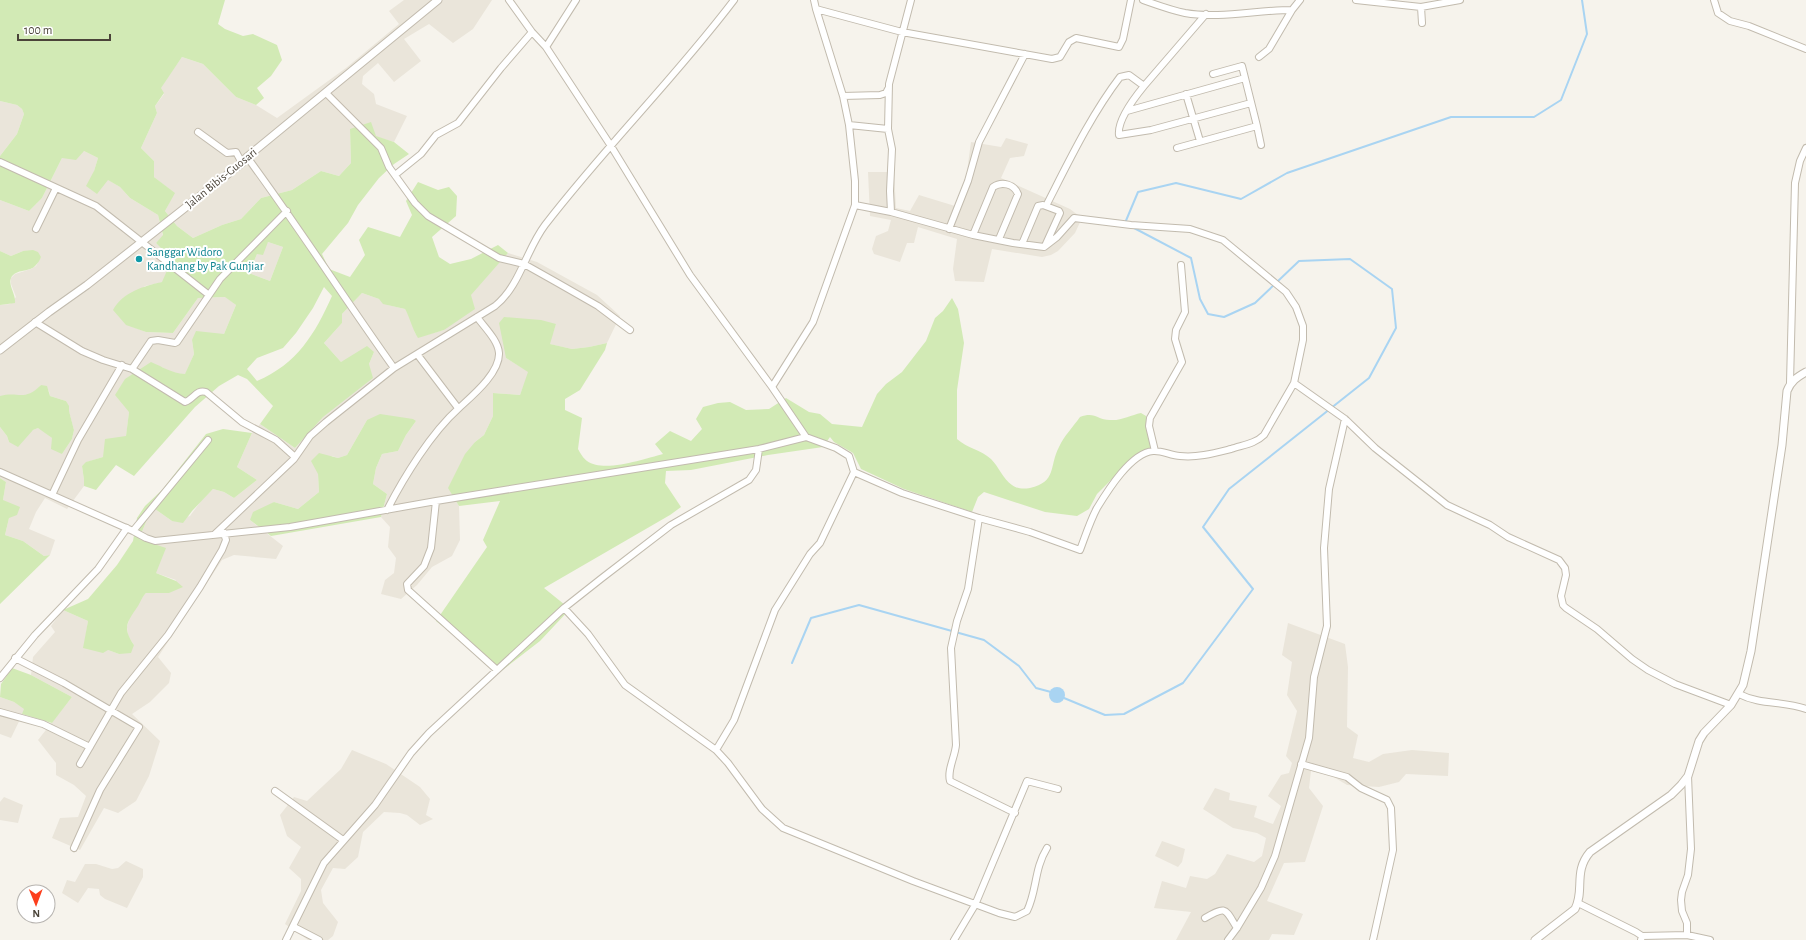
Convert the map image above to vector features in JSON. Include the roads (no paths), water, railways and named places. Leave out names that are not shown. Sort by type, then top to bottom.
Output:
[{"type":"street","name":"Jalan Bibis-Guosari","points":[[0,350],[87,285],[242,163],[247,157],[438,0]]},
{"type":"street","points":[[509,0],[532,32],[546,47],[611,146],[690,275],[772,386],[806,438]]},
{"type":"street","points":[[546,47],[576,0]]},
{"type":"street","points":[[215,534],[295,458],[310,436],[394,368],[495,306],[504,298],[524,264],[537,236],[570,193],[705,39],[734,0]]},
{"type":"street","points":[[772,386],[813,322],[855,205],[855,181],[849,125],[843,96],[814,0]]},
{"type":"street","points":[[891,212],[890,191],[892,149],[888,129],[888,89],[911,0]]},
{"type":"street","points":[[816,9],[902,32],[1025,54],[1057,58],[1063,54],[1069,42],[1076,38],[1119,47],[1131,0]]},
{"type":"street","points":[[1143,0],[1162,7],[1186,13],[1206,14],[1292,10]]},
{"type":"street","points":[[1259,57],[1269,49],[1292,10],[1300,0]]},
{"type":"street","points":[[1356,0],[1421,7],[1460,0]]},
{"type":"street","points":[[1714,0],[1718,14],[1730,21],[1749,26],[1806,49]]},
{"type":"street","points":[[1421,7],[1422,23]]},
{"type":"street","points":[[1206,14],[1144,86],[1127,111],[1118,128],[1119,135],[1151,130],[1251,103]]},
{"type":"street","points":[[395,175],[421,154],[436,134],[458,123],[501,68],[532,32]]},
{"type":"street","points":[[949,229],[968,181],[979,142],[1025,54]]},
{"type":"street","points":[[1212,74],[1242,66],[1261,145]]},
{"type":"street","points":[[1047,204],[1076,148],[1111,89],[1120,77],[1129,75],[1144,86]]},
{"type":"street","points":[[1127,111],[1245,78]]},
{"type":"street","points":[[843,96],[880,95],[886,93],[888,89]]},
{"type":"street","points":[[326,93],[381,148],[389,167],[415,203],[428,216],[499,258],[524,264],[598,306],[630,330]]},
{"type":"street","points":[[1186,94],[1200,141]]},
{"type":"street","points":[[849,125],[888,129]]},
{"type":"street","points":[[1176,148],[1257,126]]},
{"type":"street","points":[[198,132],[227,153],[236,152],[242,163]]},
{"type":"street","points":[[1687,935],[1687,923],[1682,911],[1681,900],[1688,875],[1691,849],[1688,776],[1699,741],[1704,733],[1731,705],[1739,694],[1743,686],[1751,651],[1782,445],[1787,391],[1790,384],[1795,183],[1800,161],[1806,148]]},
{"type":"street","points":[[247,157],[287,211],[394,368]]},
{"type":"street","points":[[0,162],[96,206],[140,242],[177,268],[209,295]]},
{"type":"street","points":[[973,235],[994,187],[999,183],[1006,184],[1016,189],[1018,194],[998,240]]},
{"type":"street","points":[[36,229],[56,188]]},
{"type":"street","points":[[854,472],[902,492],[979,518],[1030,532],[1080,550],[1097,509],[1125,469],[1139,456],[1155,451],[1179,456],[1197,456],[1243,446],[1260,439],[1294,383],[1303,340],[1303,326],[1296,307],[1286,292],[1223,240],[1190,229],[1131,225],[1074,218],[1057,237],[1044,247],[973,235],[891,212],[855,205]]},
{"type":"street","points":[[1022,244],[1038,206],[1043,205],[1060,213],[1044,247]]},
{"type":"street","points":[[132,369],[151,341],[158,340],[175,343],[177,342],[220,279],[287,211]]},
{"type":"street","points":[[1155,451],[1149,426],[1150,418],[1182,362],[1175,339],[1176,330],[1185,312],[1181,265]]},
{"type":"street","points":[[387,510],[401,483],[418,459],[458,408],[482,386],[495,366],[499,354],[496,343],[477,317]]},
{"type":"street","points":[[36,322],[82,351],[103,360],[132,369],[185,402],[190,400],[197,393],[202,391],[206,392],[242,422],[276,440],[295,458]]},
{"type":"street","points":[[417,354],[458,408]]},
{"type":"street","points":[[52,495],[78,440],[122,365]]},
{"type":"street","points":[[1790,384],[1806,372]]},
{"type":"street","points":[[1294,383],[1319,399],[1345,419],[1376,448],[1447,504],[1490,524],[1508,537],[1559,560],[1565,568],[1566,575],[1561,596],[1563,605],[1597,629],[1632,659],[1648,670],[1675,684],[1731,705]]},
{"type":"street","points":[[1228,940],[1261,888],[1275,856],[1308,738],[1314,677],[1327,626],[1324,548],[1329,489],[1345,419]]},
{"type":"street","points":[[0,472],[155,541],[290,527],[436,501],[759,449],[806,438],[836,448],[849,456],[854,472],[820,543],[810,554],[775,610],[734,720],[716,750]]},
{"type":"street","points":[[133,531],[208,440]]},
{"type":"street","points":[[286,940],[294,927],[321,868],[342,840],[375,805],[422,739],[564,608],[671,525],[749,480],[756,470],[759,449]]},
{"type":"street","points":[[436,501],[431,548],[424,566],[408,583],[407,588],[496,670]]},
{"type":"street","points":[[979,518],[968,589],[952,639],[951,648],[956,745],[955,756],[948,776],[950,781],[1015,813]]},
{"type":"street","points":[[0,678],[35,635],[98,569],[127,528]]},
{"type":"street","points":[[80,764],[121,693],[168,634],[200,587],[222,550],[226,540],[224,533]]},
{"type":"street","points":[[564,608],[588,634],[625,685],[716,750],[728,763],[762,808],[783,828],[975,905],[1010,916],[1019,916],[1024,914],[1030,907],[1036,873],[1042,856],[1047,848]]},
{"type":"street","points":[[15,658],[140,727],[100,790],[74,848]]},
{"type":"street","points":[[1739,694],[1749,699],[1761,702],[1790,704],[1806,709]]},
{"type":"street","points":[[0,712],[42,724],[90,747]]},
{"type":"street","points":[[1301,764],[1347,777],[1361,788],[1387,800],[1391,808],[1393,850],[1374,940]]},
{"type":"street","points":[[1535,940],[1575,909],[1578,903],[1581,865],[1590,852],[1671,795],[1688,776]]},
{"type":"street","points":[[954,940],[975,905],[1015,813],[1027,781],[1058,789]]},
{"type":"street","points":[[275,791],[342,840]]},
{"type":"street","points":[[1578,903],[1636,932],[1641,938],[1687,935],[1710,940]]},
{"type":"street","points":[[1206,918],[1223,909],[1228,912],[1237,928]]},
{"type":"street","points":[[294,927],[319,940]]},
{"type":"water","points":[[1057,687],[1063,689],[1065,695],[1063,701],[1057,703],[1051,701],[1049,695],[1051,689]]},
{"type":"waterway","points":[[1125,223],[1138,192],[1176,183],[1241,199],[1287,173],[1451,117],[1534,117],[1561,100],[1587,34],[1582,0]]},
{"type":"waterway","points":[[1064,698],[1105,715],[1124,714],[1183,683],[1253,589],[1203,527],[1229,489],[1369,378],[1396,328],[1392,289],[1350,259],[1299,261],[1255,303],[1224,317],[1208,314],[1200,299],[1191,258],[1134,228]]},
{"type":"waterway","points":[[792,663],[811,618],[859,605],[984,640],[1019,666],[1036,688],[1051,692]]},
{"type":"place","name":"Sanggar Widoro Kandhang by Pak Gunjiar","points":[[139,259]]}]
